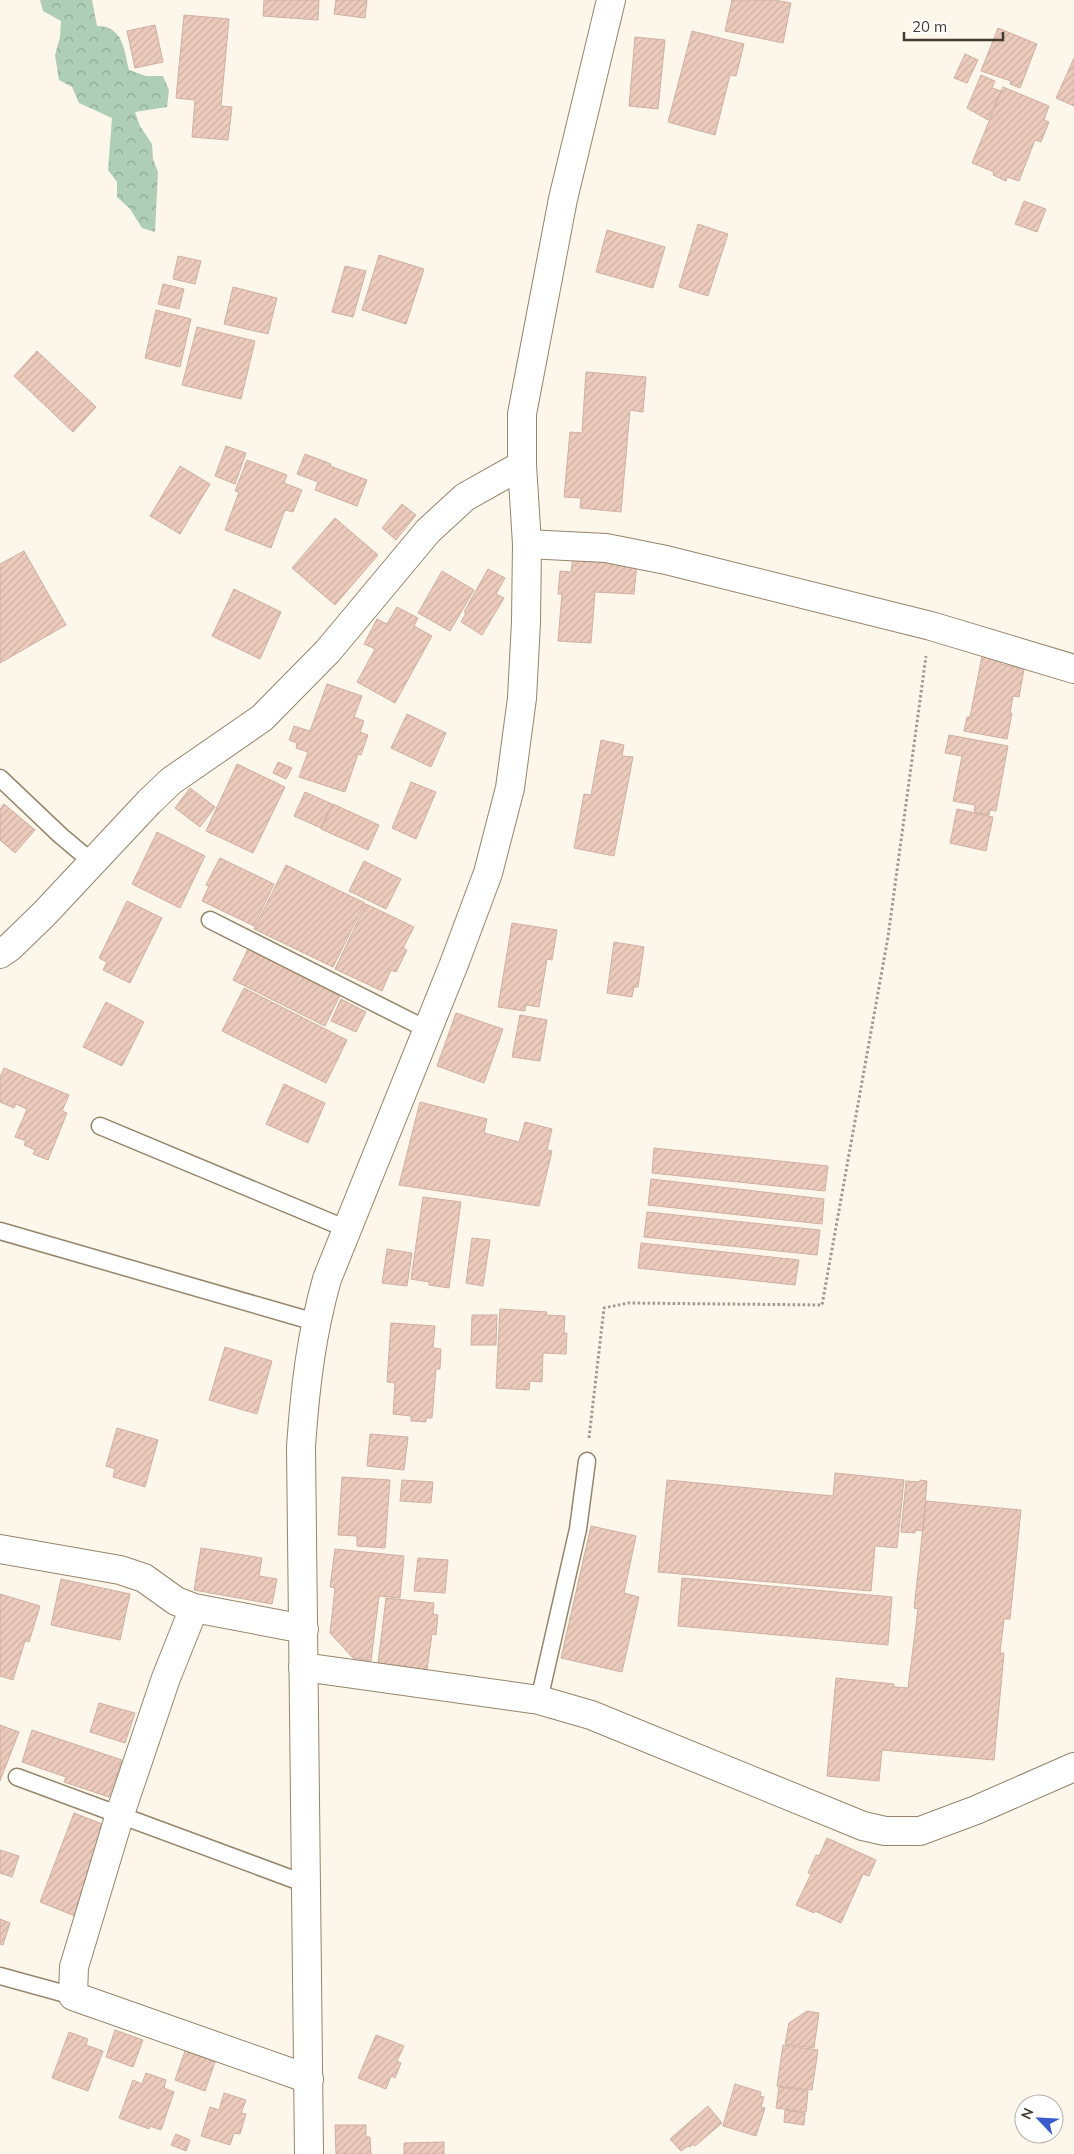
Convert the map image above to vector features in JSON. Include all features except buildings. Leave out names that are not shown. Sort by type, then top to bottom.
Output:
[{"type":"street","points":[[309,2154],[303,1667],[302,1447],[305,1390],[315,1322],[327,1279],[428,1030],[488,873],[510,788],[522,698],[527,544],[522,465],[522,414],[563,199],[611,0]]},
{"type":"street","points":[[0,954],[10,947],[44,914],[149,802],[171,782],[262,718],[328,651],[428,531],[465,497],[522,465]]},
{"type":"street","points":[[527,544],[606,548],[649,556],[931,626],[1074,669]]},
{"type":"street","points":[[0,1549],[133,1574],[144,1578],[176,1601],[194,1608],[304,1629]]},
{"type":"street","points":[[194,1608],[166,1678],[120,1814],[74,1967],[73,1996],[309,2079]]},
{"type":"street","points":[[303,1667],[539,1700],[591,1715],[863,1826],[885,1831],[920,1831],[976,1810],[1074,1767]]},
{"type":"lane","points":[[0,778],[60,835],[92,862]]},
{"type":"lane","points":[[210,920],[428,1030]]},
{"type":"lane","points":[[100,1126],[347,1229]]},
{"type":"lane","points":[[0,1231],[315,1322]]},
{"type":"lane","points":[[539,1700],[578,1529],[587,1461]]},
{"type":"lane","points":[[17,1777],[306,1884]]},
{"type":"lane","points":[[0,1976],[73,1996]]},
{"type":"path","points":[[587,1461],[596,1365],[604,1308],[628,1303],[822,1305],[888,936],[931,626]]},
{"type":"green space","points":[[40,0],[92,0],[97,26],[106,27],[117,34],[124,47],[129,70],[146,76],[163,76],[169,90],[167,107],[135,112],[140,126],[152,144],[153,159],[158,172],[155,232],[142,228],[130,209],[117,197],[117,182],[108,170],[112,118],[79,103],[72,87],[59,80],[55,55],[60,37],[61,21],[43,11]]}]
